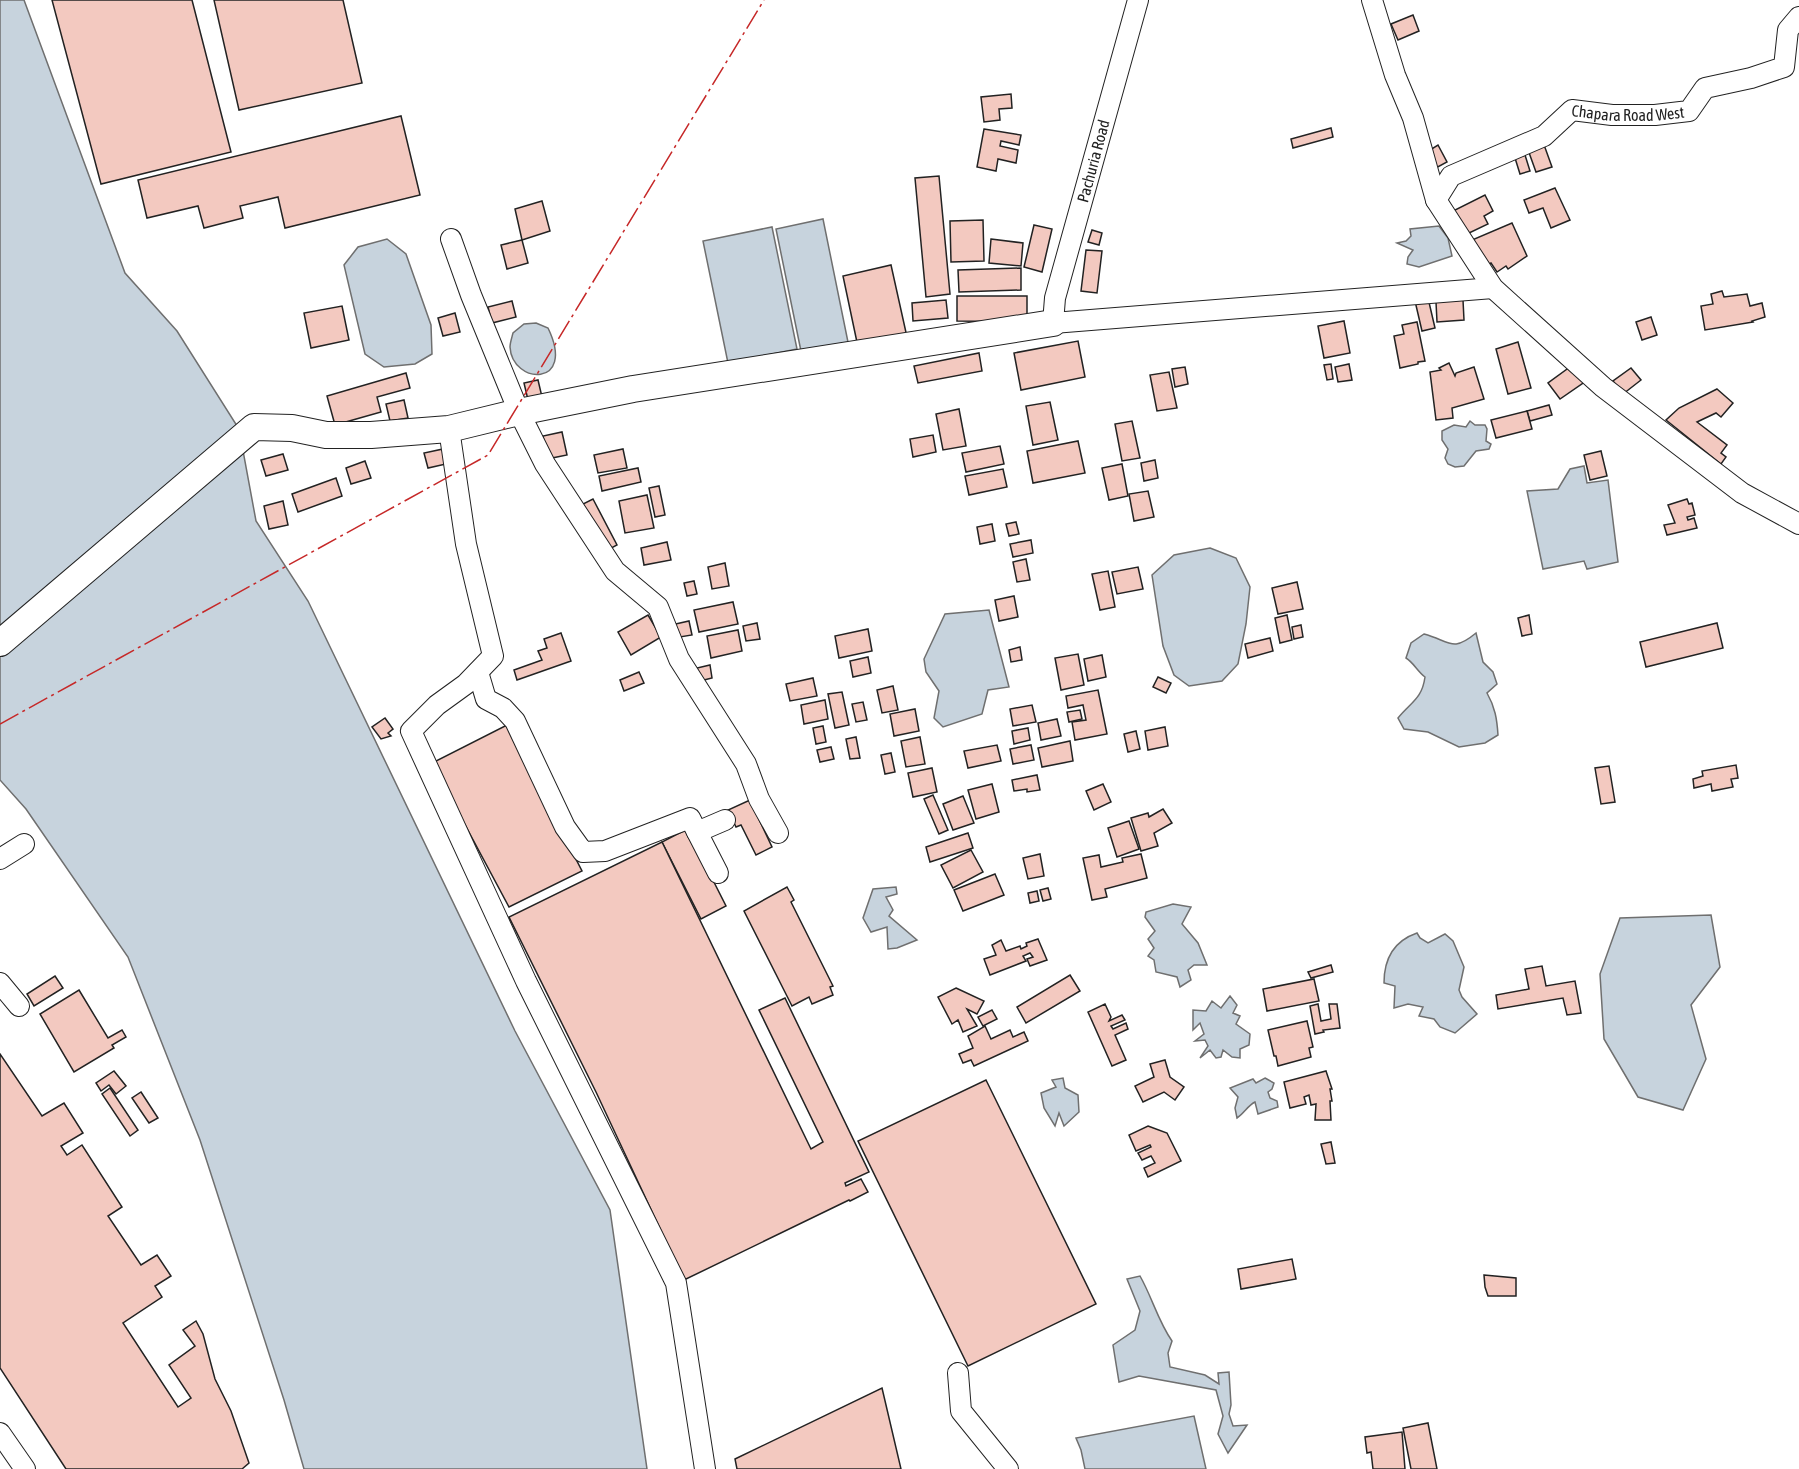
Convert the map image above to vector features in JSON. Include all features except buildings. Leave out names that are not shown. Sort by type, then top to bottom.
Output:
[{"type":"main road","points":[[0,643],[254,427],[292,428],[326,435],[371,435],[449,429],[633,389],[1053,323]]},
{"type":"street","name":"Pachuria Road","points":[[1053,323],[1055,298],[1137,0]]},
{"type":"street","points":[[1372,0],[1395,75],[1413,118],[1436,200],[1493,288],[1603,387],[1742,493],[1799,524]]},
{"type":"street","name":"Chapara Road West","points":[[1436,200],[1451,176],[1544,136],[1572,110],[1612,116],[1689,111],[1705,88],[1751,78],[1784,67],[1788,30],[1799,17]]},
{"type":"street","points":[[451,240],[519,412],[545,464],[615,572],[658,608],[680,659],[746,764],[759,799],[778,833]]},
{"type":"street","points":[[1053,323],[1493,288]]},
{"type":"street","points":[[449,429],[466,544],[493,656],[466,684],[437,705],[411,731],[526,981],[676,1283],[705,1469]]},
{"type":"street","points":[[478,672],[486,699],[503,708],[515,721],[565,827],[583,852],[605,851],[690,818],[718,873]]},
{"type":"street","points":[[698,832],[725,820]]},
{"type":"street","points":[[0,859],[24,844]]},
{"type":"street","points":[[0,983],[19,1006]]},
{"type":"street","points":[[958,1373],[961,1411],[1008,1469]]},
{"type":"street","points":[[0,1433],[25,1469]]},
{"type":"shaded area","points":[[0,0],[24,0],[125,273],[177,331],[239,429],[256,521],[308,601],[515,1031],[610,1210],[647,1469],[304,1469],[200,1140],[128,957],[26,809],[0,780]]},
{"type":"shaded area","points":[[823,219],[849,347],[802,356],[776,229]]},
{"type":"shaded area","points":[[1439,226],[1448,238],[1452,256],[1419,267],[1407,264],[1408,257],[1413,250],[1397,243],[1406,241],[1411,236],[1410,229]]},
{"type":"shaded area","points":[[772,227],[797,349],[728,363],[703,241]]},
{"type":"shaded area","points":[[387,239],[406,254],[431,325],[432,354],[415,364],[384,367],[365,354],[344,265],[358,247]]},
{"type":"shaded area","points":[[536,323],[548,328],[555,348],[555,362],[549,370],[541,374],[531,374],[513,360],[510,347],[513,333],[524,324]]},
{"type":"shaded area","points":[[1470,421],[1475,425],[1485,425],[1486,441],[1491,444],[1489,449],[1476,451],[1464,466],[1455,467],[1448,464],[1445,458],[1448,449],[1442,440],[1442,431],[1454,425],[1466,427]]},
{"type":"shaded area","points":[[1584,466],[1587,483],[1608,480],[1618,562],[1587,569],[1584,561],[1543,569],[1527,491],[1558,489],[1570,469]]},
{"type":"shaded area","points":[[1210,548],[1236,558],[1250,587],[1246,624],[1238,664],[1222,681],[1189,686],[1174,675],[1163,646],[1152,575],[1174,555]]},
{"type":"shaded area","points":[[989,610],[1009,687],[988,690],[982,714],[943,727],[934,718],[939,691],[926,672],[924,659],[945,614]]},
{"type":"shaded area","points":[[1476,633],[1483,662],[1493,672],[1497,684],[1487,693],[1495,713],[1498,735],[1485,743],[1459,747],[1428,732],[1404,729],[1398,718],[1419,695],[1425,677],[1406,658],[1411,643],[1424,634],[1456,644]]},
{"type":"shaded area","points":[[896,887],[897,894],[886,897],[893,910],[889,916],[917,940],[888,949],[887,927],[871,932],[863,918],[873,889]]},
{"type":"shaded area","points":[[1173,904],[1191,907],[1182,924],[1198,943],[1207,965],[1194,965],[1188,970],[1191,980],[1180,987],[1177,977],[1156,972],[1154,960],[1148,956],[1154,948],[1148,939],[1155,931],[1145,917],[1146,912]]},
{"type":"shaded area","points":[[1711,915],[1720,967],[1691,1005],[1706,1059],[1683,1110],[1638,1097],[1604,1039],[1600,974],[1620,918]]},
{"type":"shaded area","points":[[1417,933],[1428,943],[1445,934],[1453,941],[1464,967],[1459,990],[1477,1014],[1455,1033],[1440,1027],[1434,1019],[1419,1016],[1423,1007],[1408,1004],[1394,1008],[1395,986],[1384,983],[1386,966],[1392,952],[1402,941]]},
{"type":"shaded area","points":[[1230,996],[1237,1005],[1233,1013],[1240,1016],[1236,1024],[1250,1034],[1249,1045],[1240,1049],[1240,1058],[1232,1057],[1223,1050],[1221,1057],[1216,1058],[1210,1050],[1200,1058],[1208,1046],[1205,1040],[1195,1041],[1204,1034],[1200,1023],[1193,1030],[1193,1010],[1206,1011],[1212,1001],[1221,1008]]},
{"type":"shaded area","points":[[1063,1078],[1065,1088],[1078,1095],[1079,1112],[1064,1126],[1059,1113],[1055,1126],[1044,1108],[1041,1093],[1056,1087],[1052,1080]]},
{"type":"shaded area","points":[[1265,1078],[1274,1083],[1268,1092],[1270,1098],[1277,1101],[1278,1107],[1258,1114],[1255,1102],[1237,1118],[1235,1108],[1238,1097],[1230,1088],[1253,1079],[1256,1083]]},
{"type":"shaded area","points":[[1140,1276],[1172,1341],[1168,1353],[1170,1367],[1205,1375],[1219,1384],[1218,1373],[1229,1372],[1231,1405],[1229,1414],[1233,1426],[1247,1425],[1228,1453],[1218,1434],[1223,1416],[1216,1390],[1139,1376],[1119,1382],[1113,1345],[1135,1330],[1140,1311],[1127,1279]]},
{"type":"shaded area","points":[[1194,1416],[1206,1469],[1085,1469],[1076,1438]]},
{"type":"power","points":[[0,724],[488,455],[764,0]]}]
